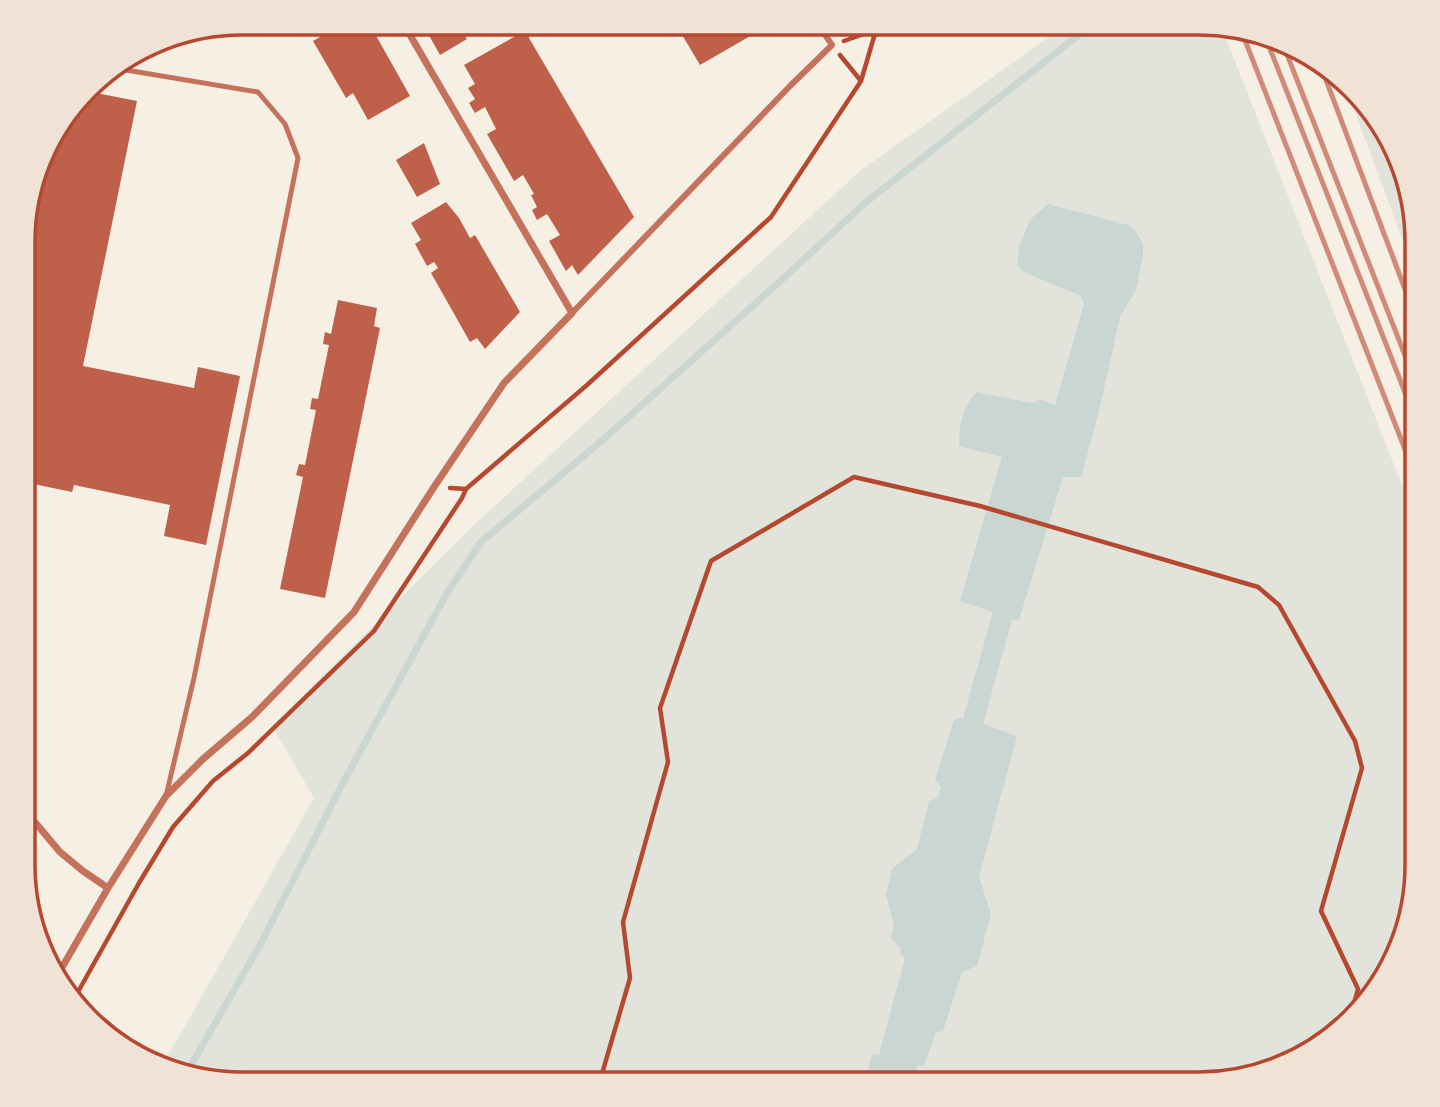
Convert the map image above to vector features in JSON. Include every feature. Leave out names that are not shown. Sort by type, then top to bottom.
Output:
[{"type":"street","points":[[410,35],[572,313]]},
{"type":"street","points":[[62,967],[166,796],[203,759],[252,717],[354,612],[504,383],[832,45],[825,35]]},
{"type":"street","points":[[35,822],[60,852],[108,888]]},
{"type":"lane","points":[[128,70],[258,92],[285,124],[298,158],[194,678],[166,796]]},
{"type":"path","points":[[861,35],[832,45],[861,81]]},
{"type":"path","points":[[78,991],[173,827],[213,781],[248,753],[374,631],[466,489],[587,385],[771,217],[861,81],[875,35]]},
{"type":"path","points":[[603,1072],[630,978],[623,922],[668,762],[660,708],[710,561],[854,477],[980,506],[1258,587],[1279,604],[1355,741],[1362,768],[1321,911],[1359,989],[1356,998]]},
{"type":"path","points":[[434,487],[466,489]]},
{"type":"shaded area","points":[[1052,35],[1225,37],[1405,493],[1405,878],[1398,918],[1389,944],[1370,980],[1354,1001],[1324,1029],[1277,1056],[1238,1068],[1211,1072],[229,1072],[189,1065],[166,1057],[314,798],[272,726],[475,524],[861,170]]},
{"type":"shaded area","points":[[1353,106],[1370,127],[1394,176],[1403,215],[1405,247]]},
{"type":"shaded area","points":[[1048,204],[1128,225],[1135,230],[1143,244],[1143,256],[1136,290],[1120,317],[1081,477],[1063,477],[1019,620],[1012,620],[983,724],[1017,736],[979,877],[991,914],[977,966],[962,972],[943,1031],[936,1032],[924,1066],[918,1065],[916,1072],[868,1072],[872,1054],[879,1055],[905,958],[891,938],[894,926],[886,895],[892,869],[917,849],[929,802],[938,797],[941,787],[935,780],[954,720],[963,718],[993,612],[960,601],[1002,457],[959,446],[962,418],[967,404],[976,392],[1032,403],[1040,399],[1055,405],[1084,304],[1081,296],[1024,272],[1017,266],[1019,247],[1030,220]]},
{"type":"building","points":[[323,35],[376,35],[410,96],[368,120],[353,93],[346,98],[313,41]]},
{"type":"building","points":[[429,35],[467,35],[467,39],[440,55]]},
{"type":"building","points":[[517,35],[529,35],[634,217],[578,275],[572,265],[566,271],[549,241],[560,235],[547,214],[537,220],[532,210],[537,207],[531,195],[534,194],[523,175],[514,181],[487,134],[496,129],[485,107],[475,113],[469,103],[475,99],[468,88],[475,84],[464,65]]},
{"type":"building","points":[[682,35],[752,35],[700,65]]},
{"type":"building","points":[[99,93],[137,101],[83,366],[194,388],[198,367],[240,376],[206,545],[164,536],[170,505],[74,485],[72,492],[35,484],[35,242],[42,189],[51,163],[78,116]]},
{"type":"building","points":[[424,143],[440,184],[417,197],[396,160]]},
{"type":"building","points":[[446,202],[470,238],[475,235],[520,312],[485,349],[477,338],[470,342],[431,273],[438,268],[434,262],[427,266],[415,244],[421,240],[411,223]]},
{"type":"building","points":[[338,300],[377,308],[374,326],[380,328],[325,598],[280,589],[303,477],[296,475],[299,464],[305,465],[316,410],[310,409],[312,398],[318,399],[329,345],[323,344],[325,332],[331,334]]},
{"type":"waterway","points":[[191,1065],[260,945],[344,781],[447,593],[481,542],[605,438],[865,203],[1079,35]]},
{"type":"railway","points":[[1245,41],[1405,449]]},
{"type":"railway","points":[[1270,49],[1405,392]]},
{"type":"railway","points":[[1288,56],[1405,355]]},
{"type":"railway","points":[[1326,80],[1405,289]]}]
